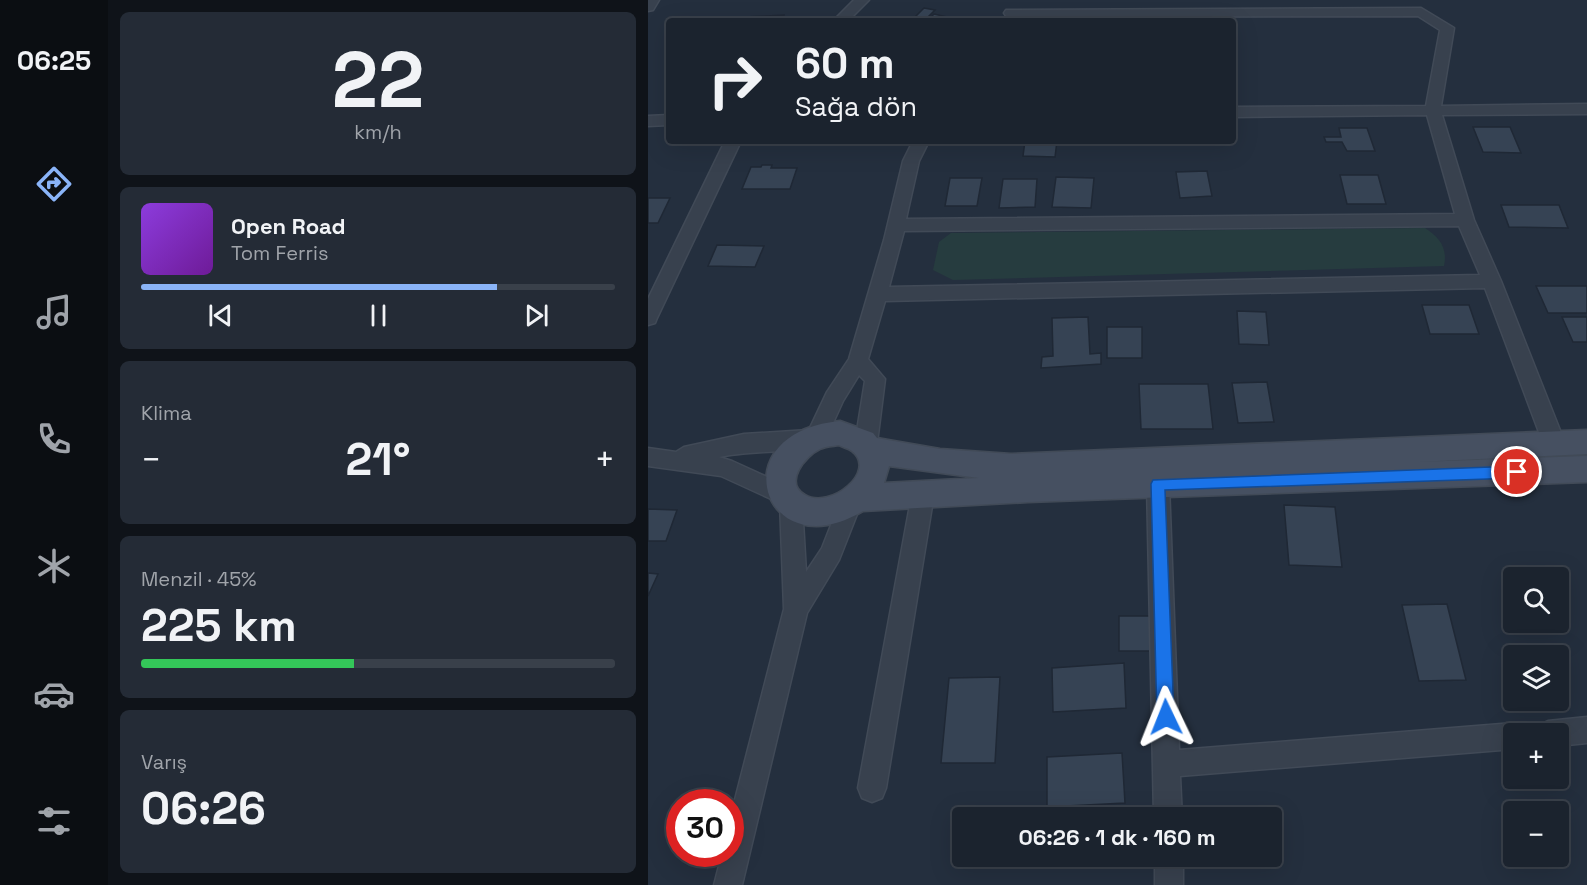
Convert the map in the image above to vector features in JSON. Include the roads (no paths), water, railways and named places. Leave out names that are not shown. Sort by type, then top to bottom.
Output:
[{"type":"street","points":[[648,7],[652,0]]},
{"type":"street","points":[[843,18],[862,0]]},
{"type":"street","points":[[1008,17],[1022,0]]},
{"type":"street","points":[[1008,17],[1421,12],[1447,28],[1433,110],[1465,220],[1554,443]]},
{"type":"street","points":[[1236,112],[1587,109]]},
{"type":"street","points":[[648,121],[666,120]]},
{"type":"street","points":[[648,318],[733,144]]},
{"type":"street","points":[[796,609],[787,499],[780,483],[781,470],[798,447],[814,438],[834,398],[858,361],[878,294],[911,161],[920,144]]},
{"type":"street","points":[[896,225],[1042,227],[1328,220],[1465,220]]},
{"type":"street","points":[[878,294],[1491,281]]},
{"type":"street","points":[[728,885],[796,609],[831,553],[854,501],[872,480],[875,467],[873,454],[868,446],[875,379],[858,361]]},
{"type":"street","points":[[671,458],[744,443],[840,434],[854,436],[868,446],[920,460],[956,465],[1011,467],[1587,442]]},
{"type":"street","points":[[648,457],[671,458],[724,467],[787,499],[803,510],[817,513],[834,511],[854,501],[922,494],[1587,469]]},
{"type":"street","points":[[1158,484],[1168,807]]},
{"type":"street","points":[[872,788],[922,494]]},
{"type":"street","points":[[1569,732],[1587,730]]},
{"type":"street","points":[[1167,764],[1503,737]]},
{"type":"street","points":[[1169,867],[1169,885]]}]
